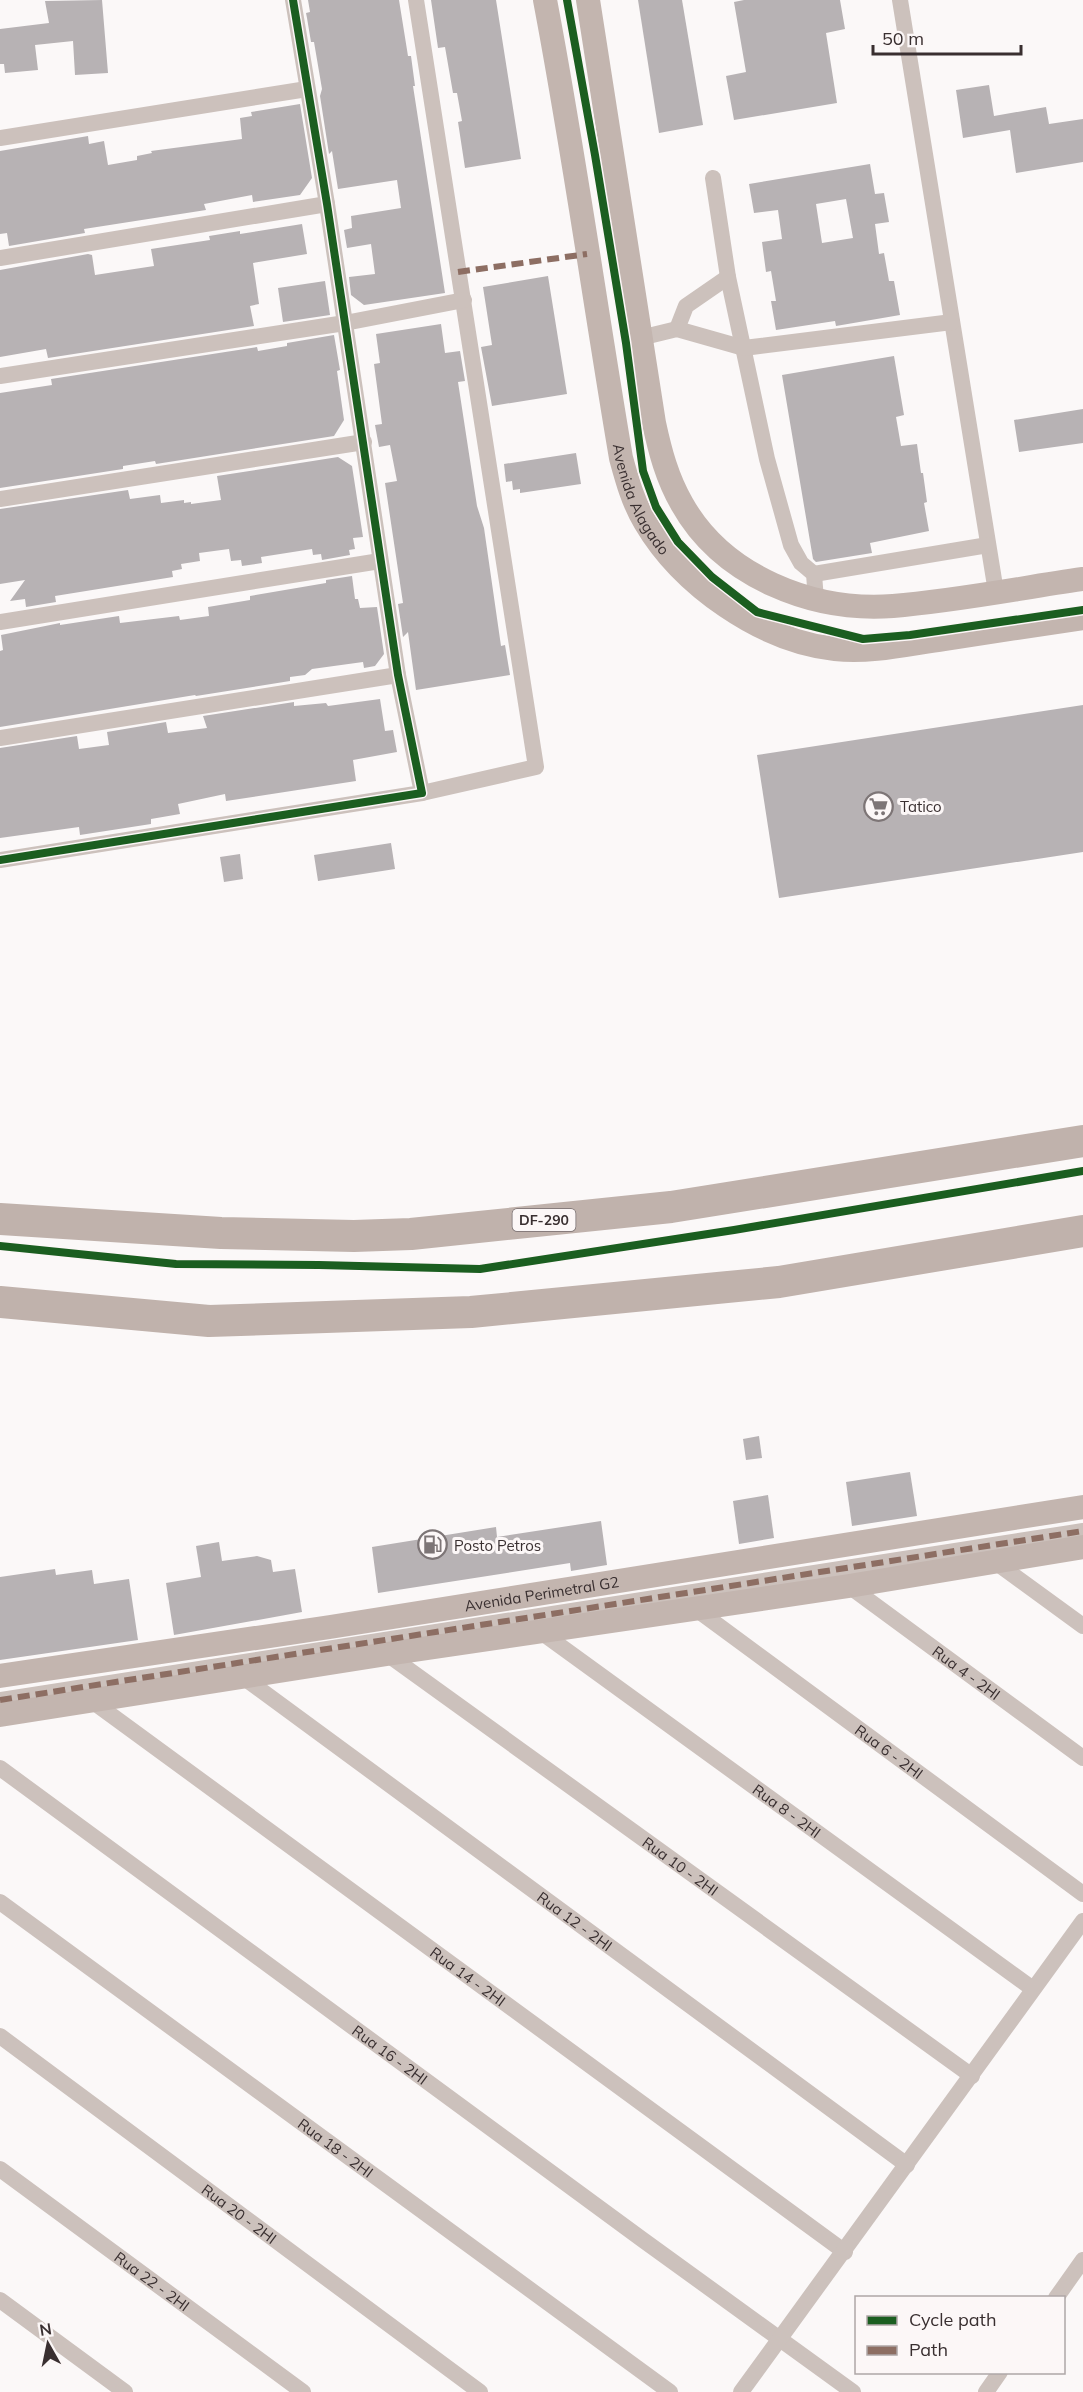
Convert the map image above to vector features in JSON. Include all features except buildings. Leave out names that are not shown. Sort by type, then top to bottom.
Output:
[{"type":"highway","name":"DF-290","points":[[0,1219],[221,1233],[354,1236],[411,1234],[671,1207],[1083,1141]]},
{"type":"highway","points":[[0,1302],[209,1321],[471,1312],[779,1282],[1083,1231]]},
{"type":"street","points":[[292,0],[327,204],[398,675],[422,793]]},
{"type":"street","points":[[0,860],[422,793],[536,767],[416,0]]},
{"type":"street","name":"Avenida Alagado","points":[[545,0],[565,106],[609,384],[628,487],[645,522],[669,555],[695,583],[731,609],[774,632],[800,642],[836,649],[881,648],[1083,618]]},
{"type":"street","name":"Avenida Alagado","points":[[588,0],[639,334],[662,457],[670,480],[699,529],[717,546],[758,577],[816,600],[855,605],[892,606],[1083,579]]},
{"type":"street","points":[[900,0],[996,592]]},
{"type":"street","points":[[0,138],[307,89]]},
{"type":"street","points":[[713,178],[728,277],[767,459],[791,545],[801,562],[814,574],[816,600]]},
{"type":"street","points":[[0,258],[327,204]]},
{"type":"street","points":[[677,329],[686,306],[728,277]]},
{"type":"street","points":[[0,376],[345,323],[464,300]]},
{"type":"street","points":[[596,303],[612,333],[639,334],[677,329],[744,348],[952,322]]},
{"type":"street","points":[[609,384],[614,351],[639,334]]},
{"type":"street","points":[[0,499],[364,442]]},
{"type":"street","points":[[814,574],[988,545]]},
{"type":"street","points":[[0,621],[380,561]]},
{"type":"street","points":[[0,738],[398,675]]},
{"type":"street","name":"Avenida Perimetral G2","points":[[0,1715],[92,1701],[150,1673],[203,1666],[243,1677],[696,1609],[734,1583],[784,1554],[1083,1507]]},
{"type":"street","points":[[784,1554],[788,1586],[1083,1531]]},
{"type":"street","name":"Avenida Perimetral G2","points":[[0,1677],[150,1673],[734,1583],[849,1586],[1083,1547]]},
{"type":"street","points":[[994,1561],[1083,1626]]},
{"type":"street","name":"Rua 4 - 2HI","points":[[849,1586],[1083,1758]]},
{"type":"street","name":"Rua 6 - 2HI","points":[[696,1609],[1083,1894]]},
{"type":"street","name":"Rua 8 - 2HI","points":[[541,1632],[1033,1989]]},
{"type":"street","name":"Rua 10 - 2HI","points":[[387,1654],[972,2076]]},
{"type":"street","points":[[0,1700],[150,1673]]},
{"type":"street","name":"Rua 12 - 2HI","points":[[243,1677],[907,2165]]},
{"type":"street","name":"Rua 14 - 2HI","points":[[92,1701],[844,2252]]},
{"type":"street","name":"Rua 16 - 2HI","points":[[0,1768],[853,2392]]},
{"type":"street","name":"Rua 18 - 2HI","points":[[0,1902],[670,2392]]},
{"type":"street","points":[[741,2392],[782,2339],[1083,1921]]},
{"type":"street","name":"Rua 20 - 2HI","points":[[0,2036],[480,2392]]},
{"type":"street","name":"Rua 22 - 2HI","points":[[0,2169],[303,2392]]},
{"type":"street","points":[[1057,2296],[1083,2260]]},
{"type":"street","points":[[0,2300],[126,2392]]},
{"type":"street","points":[[986,2392],[999,2374]]},
{"type":"marked path","points":[[458,272],[587,254]]},
{"type":"marked path","points":[[0,1700],[1083,1531]]},
{"type":"cycle path","points":[[0,860],[422,793],[398,675],[327,204],[293,0]]},
{"type":"cycle path","points":[[567,0],[626,343],[643,471],[656,507],[678,542],[712,577],[757,612],[863,639],[910,635],[1083,610]]},
{"type":"cycle path","points":[[0,1246],[176,1264],[480,1269],[734,1230],[1083,1171]]},
{"type":"place","name":"Tatico","points":[[879,806]]},
{"type":"place","name":"Posto Petros","points":[[433,1545]]}]
